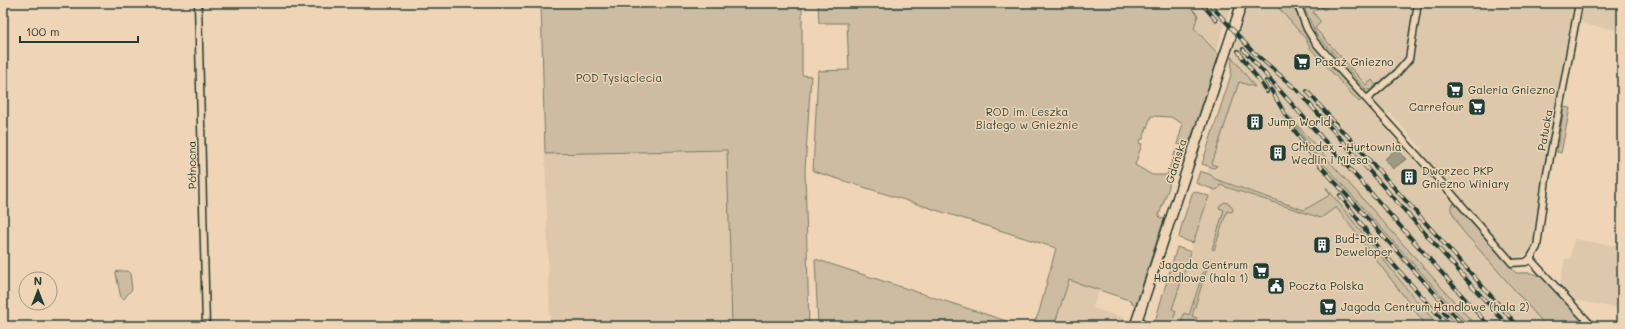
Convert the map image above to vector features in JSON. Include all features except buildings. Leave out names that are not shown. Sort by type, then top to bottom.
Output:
[{"type":"street","name":"Północna","points":[[198,3],[206,326]]},
{"type":"street","name":"Gdańska","points":[[1135,324],[1242,3]]},
{"type":"street","points":[[1297,3],[1307,29],[1315,42],[1512,263],[1520,263],[1530,259],[1592,326]]},
{"type":"street","points":[[1367,99],[1397,73],[1409,59],[1418,3]]},
{"type":"street","name":"Pałucka","points":[[1530,259],[1537,247],[1546,179],[1579,3]]},
{"type":"street","points":[[1135,324],[1148,326]]},
{"type":"shaded area","points":[[1186,3],[1227,3],[1231,7],[1216,51],[1194,28],[1198,15]]},
{"type":"shaded area","points":[[1249,3],[1292,3],[1312,46],[1518,276],[1577,326],[1193,326],[1168,318],[1214,183],[1205,179],[1242,69],[1232,57]]},
{"type":"shaded area","points":[[1302,3],[1574,3],[1543,174],[1535,241],[1529,252],[1517,258],[1511,257],[1507,253],[1419,152],[1422,149],[1391,114],[1386,114],[1316,34]]},
{"type":"shaded area","points":[[1584,3],[1622,3],[1622,31],[1583,24],[1581,19]]},
{"type":"shaded area","points":[[1397,148],[1406,159],[1393,169],[1385,159]]},
{"type":"shaded area","points":[[727,150],[732,326],[550,326],[545,154]]},
{"type":"shaded area","points":[[1574,239],[1622,247],[1622,309],[1574,300],[1560,284],[1565,259],[1570,259]]},
{"type":"shaded area","points":[[1069,280],[1099,290],[1093,308],[1125,318],[1123,326],[1054,326]]},
{"type":"green space","name":"POD Tysiąclecia","points":[[541,3],[802,3],[802,75],[811,76],[805,169],[809,326],[732,326],[727,150],[545,154]]},
{"type":"green space","name":"ROD im. Leszka Białego w Gnieźnie","points":[[818,3],[1186,3],[1198,15],[1194,28],[1219,55],[1194,130],[1187,146],[1177,144],[1183,124],[1171,117],[1151,116],[1143,139],[1141,139],[1139,143],[1142,144],[1135,165],[1152,175],[1167,175],[1176,150],[1171,164],[1169,187],[1159,215],[1160,218],[1164,219],[1136,305],[1132,303],[1132,301],[1069,280],[1054,326],[1033,326],[1039,312],[1056,248],[813,171],[818,71],[849,70],[847,23],[819,23]]},
{"type":"green space","points":[[1278,3],[1292,3],[1309,40],[1362,100],[1359,102],[1310,48],[1305,38],[1276,5]]},
{"type":"green space","points":[[1302,3],[1318,3],[1323,8],[1328,4],[1329,6],[1324,10],[1320,6],[1313,12],[1321,22],[1315,28],[1366,85],[1372,80],[1376,85],[1378,83],[1380,85],[1373,90],[1366,90],[1316,34]]},
{"type":"green space","points":[[1232,57],[1255,87],[1239,82],[1212,164],[1217,166],[1214,168],[1202,164],[1231,75]]},
{"type":"green space","points":[[1564,107],[1570,108],[1561,153],[1557,152]]},
{"type":"green space","points":[[1289,116],[1476,326],[1469,326],[1319,159]]},
{"type":"green space","points":[[1200,171],[1211,175],[1215,179],[1304,210],[1330,195],[1326,187],[1415,299],[1439,326],[1424,326],[1425,324],[1336,207],[1321,218],[1220,185],[1218,189],[1215,190],[1196,183]]},
{"type":"green space","points":[[1193,191],[1209,196],[1193,243],[1179,238]]},
{"type":"green space","points":[[1225,202],[1230,204],[1233,209],[1232,212],[1227,211],[1214,250],[1212,249],[1224,210],[1219,208],[1220,205]]},
{"type":"green space","points":[[1454,203],[1516,273],[1533,273],[1543,278],[1586,326],[1546,326],[1462,230],[1451,210],[1451,205]]},
{"type":"green space","points":[[1177,247],[1191,252],[1172,309],[1176,311],[1172,324],[1168,326],[1155,321]]},
{"type":"green space","points":[[1208,258],[1210,259],[1192,316],[1197,318],[1194,326],[1180,326],[1184,313],[1189,315]]},
{"type":"green space","points":[[815,259],[1022,326],[1005,326],[993,322],[992,326],[818,326]]},
{"type":"green space","points":[[127,271],[130,273],[132,289],[124,299],[121,298],[116,274],[116,272]]},
{"type":"railway","points":[[1201,3],[1216,20]]},
{"type":"railway","points":[[1209,3],[1252,51],[1296,89],[1508,326]]},
{"type":"railway","points":[[1243,49],[1489,326]]},
{"type":"railway","points":[[1238,51],[1267,92]]},
{"type":"railway","points":[[1266,81],[1293,128],[1316,161],[1464,326]]},
{"type":"railway","points":[[1307,91],[1336,124]]},
{"type":"railway","points":[[1332,122],[1346,134],[1518,326]]},
{"type":"railway","points":[[1340,195],[1378,247],[1448,326]]},
{"type":"railway","points":[[1437,305],[1456,326]]},
{"type":"place","name":"Pasaż Gniezno","points":[[1302,62]]},
{"type":"place","name":"Galeria Gniezno","points":[[1455,90]]},
{"type":"place","name":"Carrefour","points":[[1477,107]]},
{"type":"place","name":"Jump World","points":[[1255,122]]},
{"type":"place","name":"Chłodex - Hurtownia Wędlin i Mięsa","points":[[1278,153]]},
{"type":"place","name":"Dworzec PKP Gniezno Winiary","points":[[1409,177]]},
{"type":"place","name":"Bud-Dar Deweloper","points":[[1322,245]]},
{"type":"place","name":"Jagoda Centrum Handlowe (hala 1)","points":[[1261,271]]},
{"type":"place","name":"Poczta Polska","points":[[1276,286]]},
{"type":"place","name":"Jagoda Centrum Handlowe (hala 2)","points":[[1328,307]]}]
